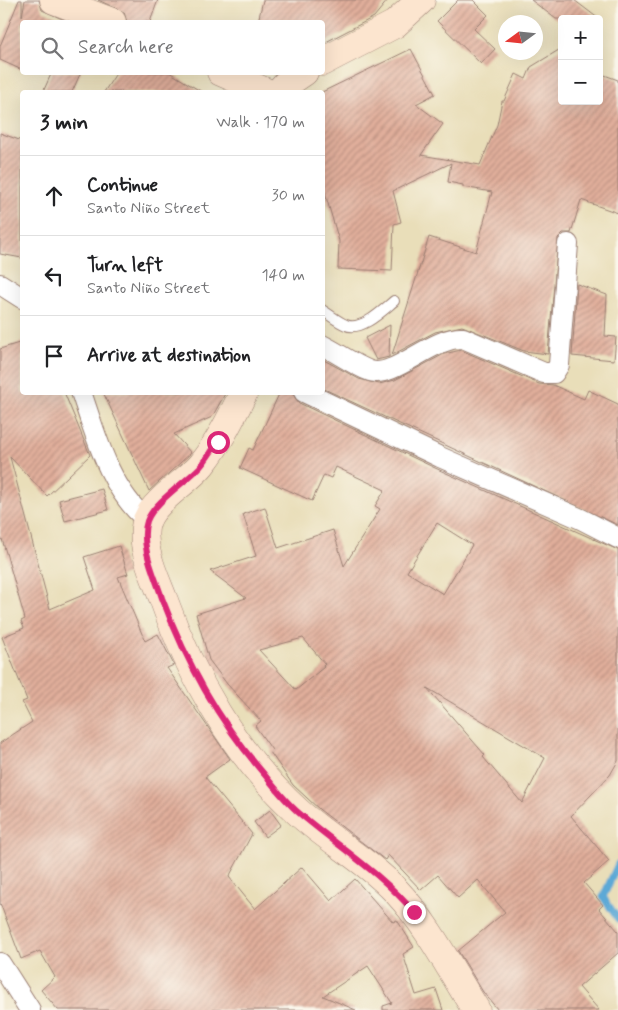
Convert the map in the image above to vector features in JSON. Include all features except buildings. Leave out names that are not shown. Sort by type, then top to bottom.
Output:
[{"type":"main road","points":[[54,0],[107,20]]},
{"type":"main road","points":[[325,60],[395,24],[421,0]]},
{"type":"main road","points":[[228,75],[262,90]]},
{"type":"main road","points":[[281,90],[300,75]]},
{"type":"main road","points":[[242,395],[218,442],[200,466],[159,505],[148,520],[145,536],[149,557],[177,637],[197,679],[247,754],[288,803],[396,890],[414,912],[476,1010]]},
{"type":"street","points":[[325,346],[371,371],[382,372],[452,337],[463,338],[544,373],[554,373],[559,365],[568,244]]},
{"type":"street","points":[[0,284],[20,297]]},
{"type":"street","points":[[81,395],[121,492],[133,509],[148,520]]},
{"type":"street","points":[[310,395],[440,458],[581,518],[618,538]]},
{"type":"street","points":[[0,963],[30,1010]]},
{"type":"lane","points":[[325,312],[347,326],[356,326],[364,323],[394,302]]},
{"type":"waterway","points":[[618,864],[603,897],[618,919]]},
{"type":"route","points":[[218,442],[200,466],[159,505],[148,520],[145,536],[149,557],[177,637],[197,679],[220,716],[247,754],[283,798],[298,813],[396,890],[414,912]]}]
